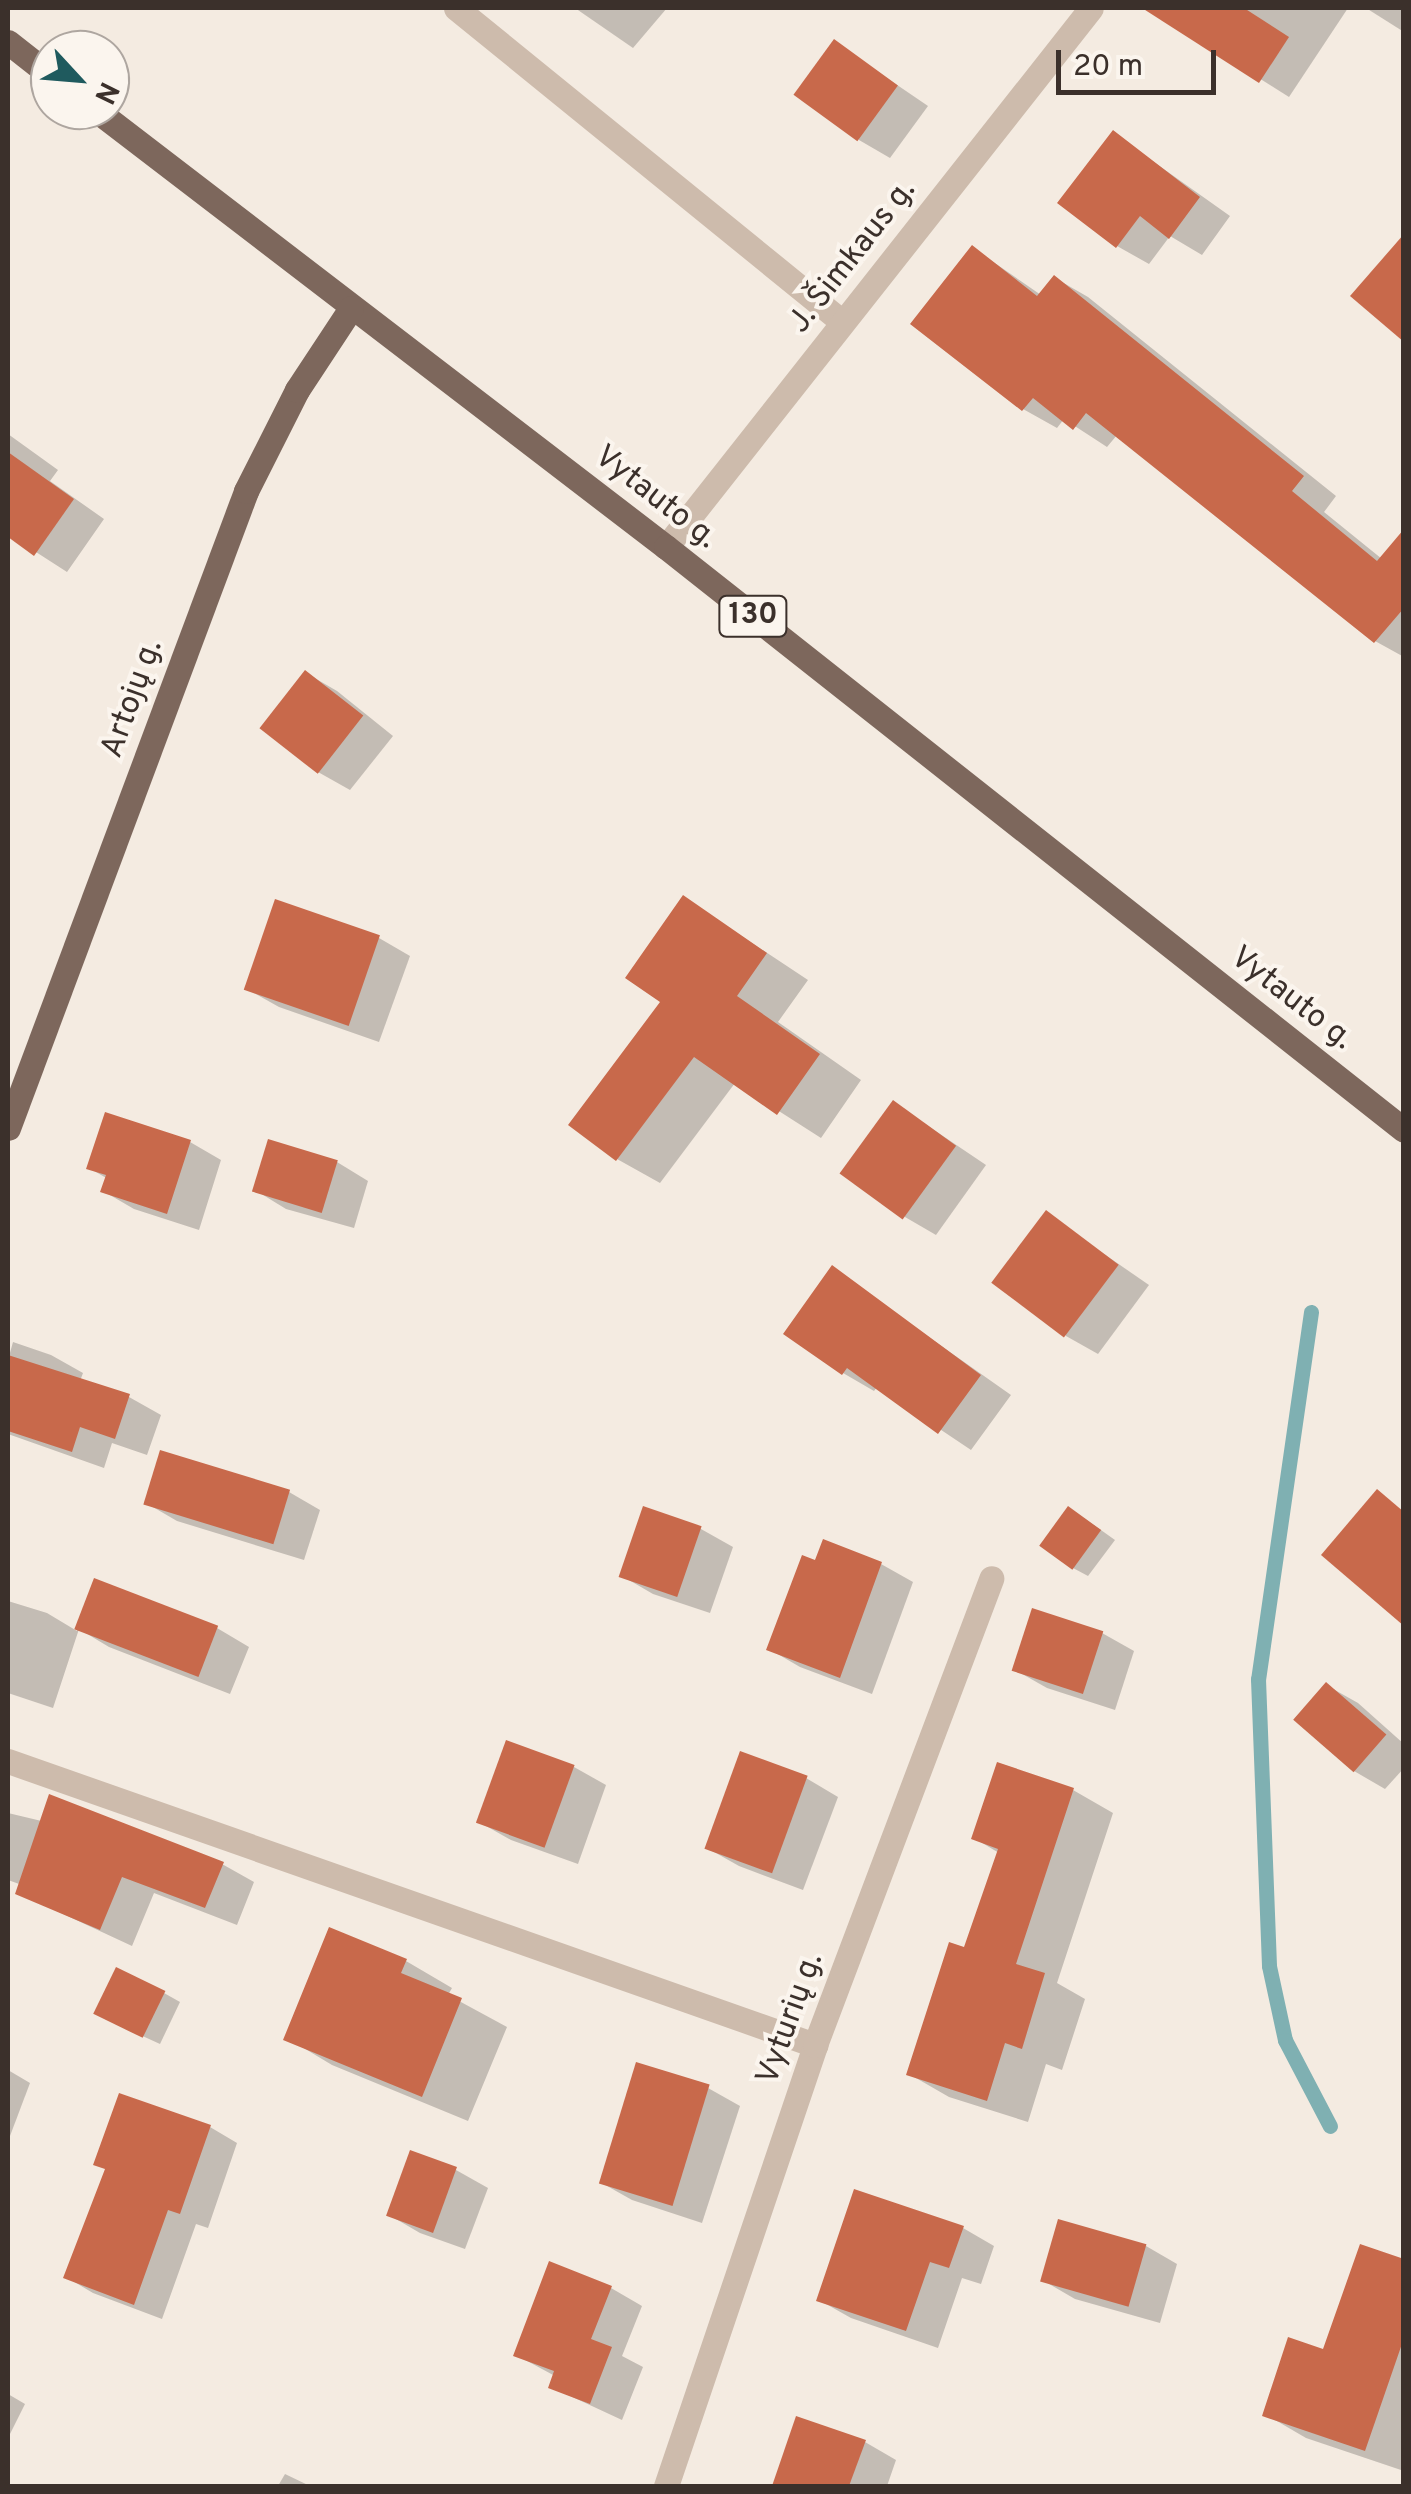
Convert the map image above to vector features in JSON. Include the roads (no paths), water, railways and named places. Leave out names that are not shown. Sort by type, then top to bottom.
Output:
[{"type":"main road","points":[[8,42],[30,59]]},
{"type":"main road","name":"Vytauto g.","points":[[122,130],[666,547],[1404,1130]]},
{"type":"main road","name":"Artojų g.","points":[[8,1128],[246,490],[297,390],[351,308]]},
{"type":"street","points":[[456,8],[843,322]]},
{"type":"street","name":"J. Šimkaus g.","points":[[666,547],[1091,8]]},
{"type":"street","name":"Vyturių g.","points":[[666,2486],[815,2045],[990,1578]]},
{"type":"street","points":[[8,1761],[815,2045]]},
{"type":"waterway","points":[[1311,1312],[1258,1679],[1269,1966],[1285,2040],[1330,2126]]}]
